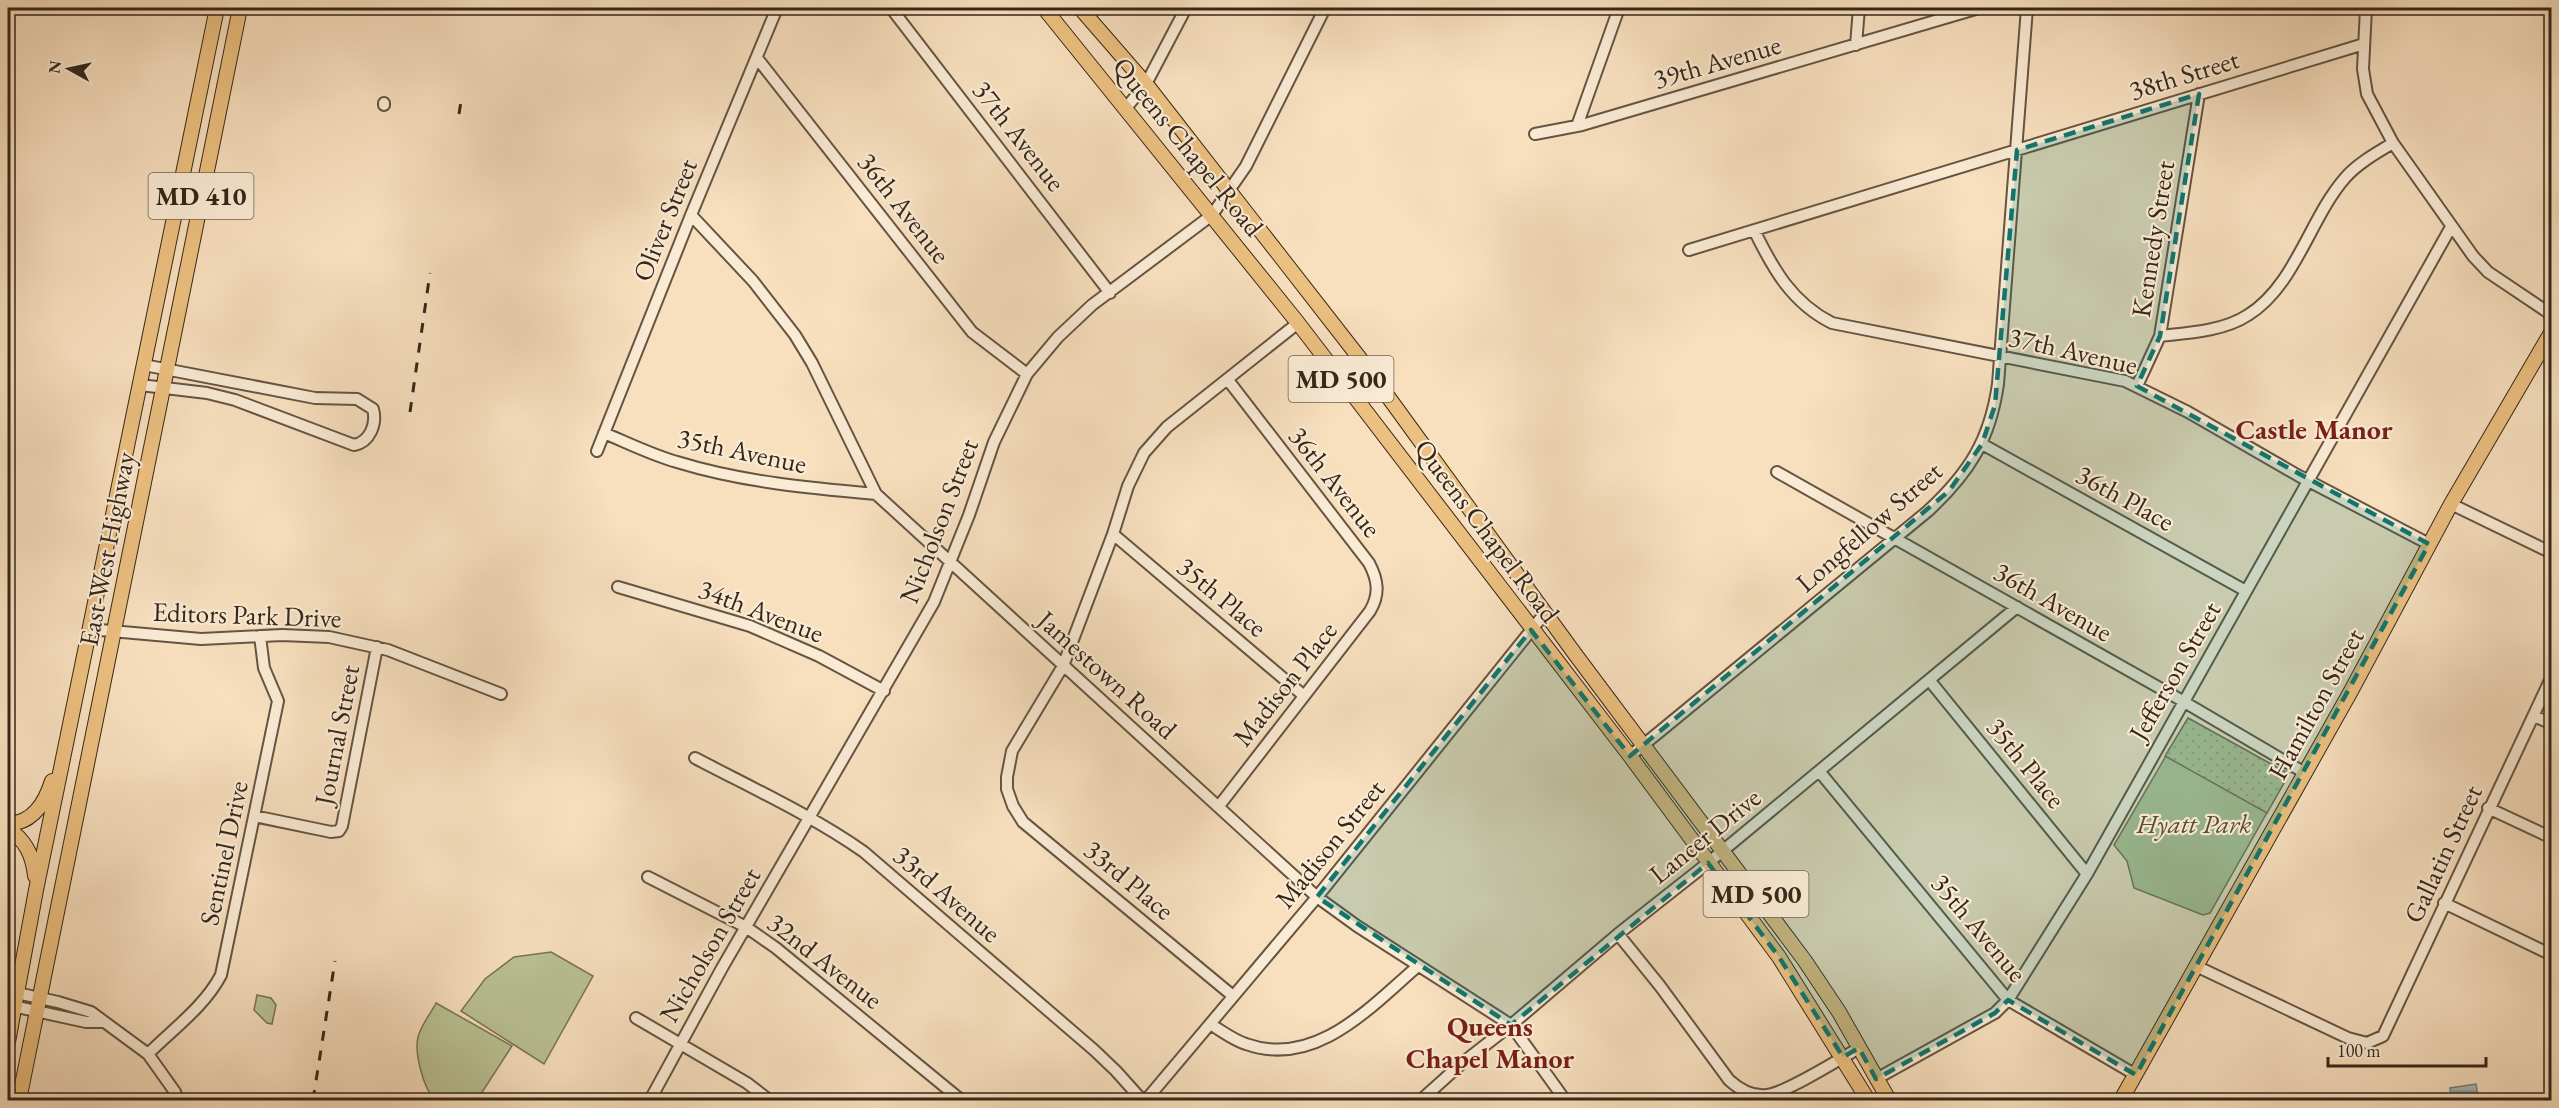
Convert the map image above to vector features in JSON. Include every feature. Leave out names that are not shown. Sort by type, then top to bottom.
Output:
[{"type":"main road","name":"East-West Highway","points":[[8,1042],[11,999],[36,890],[217,8]]},
{"type":"main road","name":"East-West Highway","points":[[19,1101],[240,8]]},
{"type":"main road","name":"Queens Chapel Road","points":[[1044,8],[1298,323],[1531,630],[1630,756],[1779,957],[1844,1058],[1868,1101]]},
{"type":"main road","name":"Queens Chapel Road","points":[[1080,8],[1146,84],[1365,365],[1545,613],[1805,961],[1839,1012],[1889,1101]]},
{"type":"main road","name":"Hamilton Street","points":[[2121,1101],[2404,596],[2451,504],[2552,331]]},
{"type":"main road","points":[[8,824],[32,816],[42,805],[68,736]]},
{"type":"main road","points":[[8,829],[20,838],[30,852],[36,890]]},
{"type":"street","name":"Oliver Street","points":[[597,451],[690,215],[777,8]]},
{"type":"street","name":"37th Avenue","points":[[891,8],[1110,293]]},
{"type":"street","points":[[1125,109],[1146,84],[1186,8]]},
{"type":"street","name":"Nicholson Street","points":[[650,1101],[746,927],[934,602],[951,563],[994,442],[1027,374],[1065,329],[1212,215],[1246,166],[1325,8]]},
{"type":"street","points":[[1577,126],[1619,8]]},
{"type":"street","points":[[1856,45],[1859,8]]},
{"type":"street","name":"39th Avenue","points":[[1535,134],[1577,126],[1979,8]]},
{"type":"street","name":"Longfellow Street","points":[[1630,756],[1949,492],[1982,444],[1995,405],[2001,357],[2027,8]]},
{"type":"street","points":[[2366,8],[2363,69],[2367,94],[2393,143],[2451,227],[2488,272],[2552,315]]},
{"type":"street","name":"38th Street","points":[[1689,250],[2364,44]]},
{"type":"street","name":"36th Avenue","points":[[757,58],[972,332],[1027,374]]},
{"type":"street","name":"Kennedy Street","points":[[2137,386],[2160,336],[2199,94]]},
{"type":"street","points":[[2160,336],[2218,326],[2247,316],[2262,305],[2280,283],[2345,178],[2370,157],[2393,143]]},
{"type":"street","name":"Jamestown Road","points":[[690,215],[753,281],[795,335],[812,363],[876,494],[1317,897],[1357,926],[1511,1025],[1565,1101]]},
{"type":"street","name":"Jefferson Street","points":[[1876,1079],[1995,1013],[2008,1000],[2086,874],[2451,227]]},
{"type":"street","name":"37th Avenue","points":[[1754,230],[1779,277],[1791,292],[1818,316],[1832,323],[2115,378],[2137,386],[2188,412],[2307,481],[2429,544]]},
{"type":"street","points":[[1063,666],[1113,534],[1128,486],[1144,453],[1167,427],[1298,323]]},
{"type":"street","points":[[140,385],[235,400],[354,445],[365,440],[374,425],[373,409],[357,399],[315,398],[144,365]]},
{"type":"street","name":"36th Avenue","points":[[1227,381],[1369,563],[1378,585]]},
{"type":"street","name":"35th Avenue","points":[[604,433],[677,462],[734,477],[792,486],[876,494]]},
{"type":"street","name":"36th Place","points":[[1982,444],[2246,591]]},
{"type":"street","name":"36th Avenue","points":[[1777,472],[2184,701],[2305,773]]},
{"type":"street","points":[[2451,504],[2552,553]]},
{"type":"street","name":"35th Place","points":[[1113,534],[1303,695]]},
{"type":"street","name":"Madison Place","points":[[1219,806],[1370,611],[1376,599],[1378,585]]},
{"type":"street","name":"34th Avenue","points":[[618,587],[750,626],[819,656],[884,691]]},
{"type":"street","name":"Lancer Drive","points":[[1421,1101],[1461,1064],[1511,1025],[1618,934],[1724,851],[2017,608]]},
{"type":"street","name":"Madison Street","points":[[1146,1101],[1317,897],[1545,613]]},
{"type":"street","name":"Editors Park Drive","points":[[89,629],[201,639],[260,636],[329,638],[377,647],[412,658],[501,694]]},
{"type":"street","name":"Sentinel Drive","points":[[148,1054],[200,1003],[216,985],[221,975],[278,701],[264,668],[260,636]]},
{"type":"street","name":"Journal Street","points":[[254,816],[331,832],[339,831],[342,826],[377,647]]},
{"type":"street","name":"33rd Place","points":[[1063,666],[1012,752],[1007,789],[1013,806],[1023,822],[1233,996]]},
{"type":"street","name":"Gallatin Street","points":[[2198,967],[2348,1038],[2367,1043],[2383,1036],[2488,808],[2552,676]]},
{"type":"street","name":"35th Place","points":[[1930,681],[2086,874]]},
{"type":"street","points":[[2534,716],[2552,724]]},
{"type":"street","name":"33rd Avenue","points":[[695,758],[841,836],[897,880],[923,906],[1094,1050],[1142,1101]]},
{"type":"street","name":"35th Avenue","points":[[1819,771],[2008,1000],[2136,1075]]},
{"type":"street","points":[[2488,808],[2552,838]]},
{"type":"street","name":"32nd Avenue","points":[[648,877],[746,927],[821,983],[961,1101]]},
{"type":"street","points":[[2444,903],[2552,955]]},
{"type":"street","points":[[1618,934],[1660,986],[1729,1080],[1744,1091],[1759,1095],[1778,1092],[1859,1048]]},
{"type":"street","points":[[1210,1024],[1236,1040],[1256,1047],[1282,1050],[1308,1046],[1330,1036],[1353,1021],[1418,966]]},
{"type":"street","points":[[11,999],[91,1012],[148,1054],[175,1092],[178,1101]]},
{"type":"street","points":[[636,1018],[747,1083],[769,1101]]},
{"type":"highlighted area","points":[[2199,94],[2160,336],[2137,386],[2429,544],[2136,1075],[2008,1000],[1995,1013],[1876,1079],[1859,1048],[1843,1057],[1779,957],[1708,863],[1511,1025],[1317,897],[1531,630],[1630,756],[1949,491],[1982,444],[1995,405],[2017,150]]},
{"type":"green space","name":"Hyatt Park","points":[[2188,718],[2289,774],[2210,913],[2203,915],[2134,888],[2127,861],[2114,845]]},
{"type":"green space","points":[[2188,718],[2289,774],[2267,813],[2165,756]]},
{"type":"green space","points":[[551,952],[593,976],[544,1064],[461,1011],[485,979],[514,957]]},
{"type":"green space","points":[[257,995],[271,998],[276,1005],[272,1024],[267,1023],[254,1010]]},
{"type":"green space","points":[[436,1003],[512,1046],[477,1100],[435,1100],[427,1088],[419,1061],[417,1044],[421,1028]]},
{"type":"water","points":[[2476,1084],[2478,1097],[2451,1098],[2450,1088]]},
{"type":"railway","points":[[459,114],[462,95]]},
{"type":"railway","points":[[410,412],[430,273]]},
{"type":"railway","points":[[313,1100],[335,961]]},
{"type":"district","name":"Castle Manor","points":[[2314,429]]},
{"type":"district","name":"Queens Chapel Manor","points":[[1490,1042]]}]
